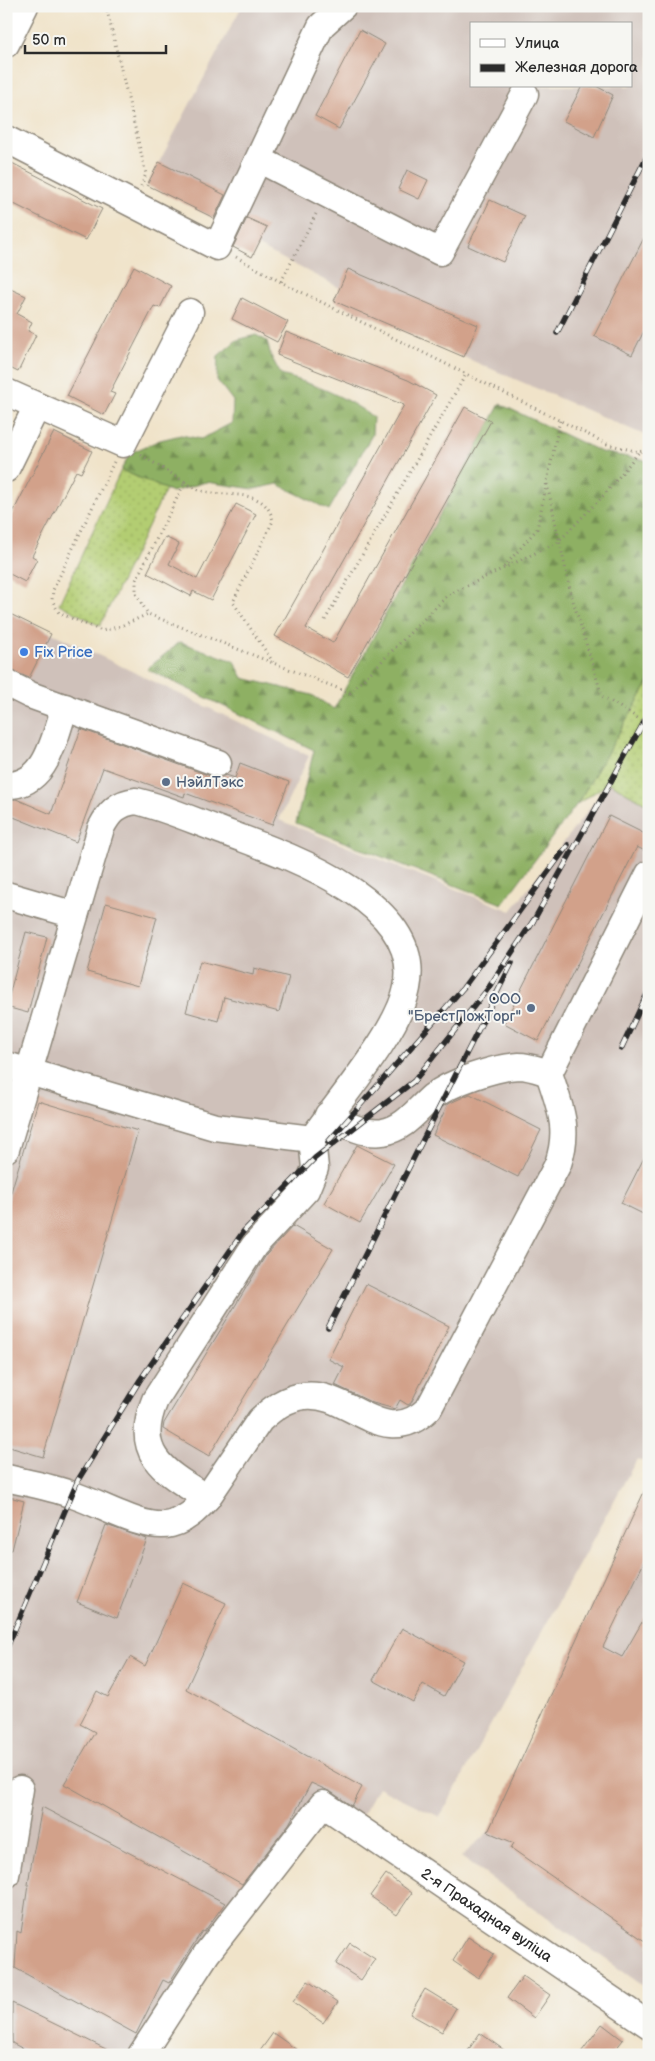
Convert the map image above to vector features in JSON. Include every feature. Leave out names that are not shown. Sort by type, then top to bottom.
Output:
[{"type":"street","points":[[6,44],[25,6]]},
{"type":"street","points":[[6,139],[217,247],[260,160],[322,26],[343,6]]},
{"type":"street","points":[[260,160],[440,252],[525,94]]},
{"type":"street","points":[[6,392],[123,444],[190,312]]},
{"type":"street","points":[[6,469],[37,406]]},
{"type":"street","points":[[6,683],[30,695],[218,763]]},
{"type":"street","points":[[6,786],[18,786],[38,774],[45,763],[65,707]]},
{"type":"street","points":[[6,1149],[18,1068],[74,914],[106,818],[114,809],[125,802],[136,801],[283,854],[340,883],[368,902],[399,937],[407,962],[407,989],[391,1026],[312,1139],[315,1168],[312,1179],[306,1190],[268,1229],[240,1264],[154,1400],[148,1415],[146,1435],[151,1454],[164,1470],[208,1498]]},
{"type":"street","points":[[6,1478],[72,1494],[154,1525],[169,1525],[187,1518],[208,1498],[260,1420],[271,1410],[288,1400],[304,1396],[324,1398],[363,1416],[390,1424],[413,1421],[429,1408],[558,1164],[565,1132],[563,1117],[549,1073],[649,874]]},
{"type":"street","points":[[6,895],[74,914]]},
{"type":"street","points":[[328,1115],[354,1128],[367,1132],[382,1132],[396,1128],[410,1119],[439,1092],[490,1072],[520,1066],[549,1073]]},
{"type":"street","points":[[18,1068],[206,1125],[312,1139]]},
{"type":"street","points":[[6,1874],[20,1789]]},
{"type":"street","name":"2-я Прахадная вуліца","points":[[141,2055],[206,1953],[323,1804],[649,2025]]},
{"type":"path","points":[[106,6],[146,174],[134,205]]},
{"type":"path","points":[[281,282],[326,194]]},
{"type":"path","points":[[217,247],[281,282],[606,444],[639,452]]},
{"type":"path","points":[[325,620],[466,374]]},
{"type":"path","points":[[502,569],[537,530],[560,420]]},
{"type":"path","points":[[148,614],[121,626],[102,631],[59,613],[52,600],[53,590],[123,444],[200,491],[258,498],[271,510],[273,521],[233,602],[273,663]]},
{"type":"path","points":[[185,482],[136,580],[136,594],[148,614],[350,693],[448,595],[558,542],[605,494],[639,452],[649,448]]},
{"type":"path","points":[[547,484],[558,542],[571,594],[602,696],[649,725]]},
{"type":"shaded area","points":[[242,6],[649,6],[649,437],[334,301],[340,288],[258,246],[252,257],[231,246],[219,221],[147,185]]},
{"type":"shaded area","points":[[6,611],[309,756],[279,820],[511,911],[609,783],[649,805],[649,1464],[637,1459],[440,1817],[378,1787],[356,1825],[324,1804],[141,2055],[6,2055]]},
{"type":"shaded area","points":[[649,1481],[649,1990],[461,1857],[488,1832]]},
{"type":"green space","points":[[256,335],[267,341],[271,356],[281,375],[306,382],[329,392],[373,417],[372,435],[329,510],[278,484],[254,489],[206,482],[172,492],[121,470],[130,453],[160,440],[181,435],[201,439],[232,423],[233,401],[217,380],[218,356],[237,340]]},
{"type":"green space","points":[[500,404],[601,452],[649,461],[649,682],[577,804],[502,904],[296,823],[314,750],[147,669],[180,642],[234,661],[243,678],[312,695],[334,709]]},
{"type":"green space","points":[[121,470],[166,489],[100,626],[59,604]]},
{"type":"green space","points":[[649,682],[649,805],[609,783],[577,804]]},
{"type":"building","points":[[360,30],[385,44],[339,129],[315,116]]},
{"type":"building","points":[[581,88],[600,88],[613,95],[594,137],[564,121]]},
{"type":"building","points":[[6,160],[102,209],[86,240],[6,200]]},
{"type":"building","points":[[159,162],[225,195],[214,218],[147,185]]},
{"type":"building","points":[[407,170],[428,180],[419,199],[398,189]]},
{"type":"building","points":[[490,200],[525,216],[503,262],[468,246]]},
{"type":"building","points":[[247,218],[267,227],[252,257],[233,247]]},
{"type":"building","points":[[649,228],[649,321],[632,355],[594,336]]},
{"type":"building","points":[[134,266],[171,286],[160,308],[154,306],[110,392],[115,394],[104,415],[67,396]]},
{"type":"building","points":[[348,269],[478,325],[464,357],[334,301]]},
{"type":"building","points":[[6,287],[26,296],[17,314],[32,322],[28,331],[36,335],[18,372],[6,366]]},
{"type":"building","points":[[242,298],[288,322],[277,342],[232,319]]},
{"type":"building","points":[[286,332],[408,380],[436,395],[306,628],[333,643],[465,407],[491,421],[348,677],[275,636],[404,405],[277,355]]},
{"type":"building","points":[[54,432],[92,451],[81,473],[76,471],[32,556],[37,559],[25,582],[6,572],[6,526]]},
{"type":"building","points":[[236,504],[256,514],[211,600],[193,591],[191,596],[147,573],[165,537],[179,544],[169,564],[197,579]]},
{"type":"building","name":"Fix Price","points":[[6,612],[51,634],[29,678],[6,668]]},
{"type":"building","points":[[81,729],[213,777],[226,775],[235,778],[240,763],[289,782],[272,825],[185,793],[184,797],[103,768],[76,842],[6,814],[6,800],[16,799],[51,814]]},
{"type":"building","points":[[609,816],[649,836],[649,853],[637,847],[538,1041],[504,1023]]},
{"type":"building","points":[[106,903],[157,917],[138,986],[87,972]]},
{"type":"building","points":[[26,932],[47,937],[28,1013],[6,1007]]},
{"type":"building","points":[[200,961],[253,975],[254,968],[289,977],[279,1012],[224,997],[218,1021],[186,1012]]},
{"type":"building","points":[[470,1094],[541,1130],[518,1177],[433,1135],[448,1104]]},
{"type":"building","points":[[38,1101],[138,1131],[43,1457],[6,1446],[6,1209]]},
{"type":"building","points":[[357,1145],[394,1164],[360,1223],[324,1203]]},
{"type":"building","points":[[649,1148],[649,1217],[621,1203]]},
{"type":"building","points":[[293,1226],[333,1249],[209,1456],[163,1429],[164,1423],[266,1255]]},
{"type":"building","points":[[366,1284],[449,1326],[411,1403],[408,1405],[400,1400],[395,1409],[373,1403],[335,1385],[344,1367],[328,1359]]},
{"type":"building","points":[[649,1481],[649,1552],[603,1647],[622,1657],[649,1610],[649,1944],[511,1848],[514,1843],[488,1832]]},
{"type":"building","points":[[6,1496],[24,1501],[12,1550],[6,1550]]},
{"type":"building","points":[[106,1525],[147,1539],[117,1618],[77,1602]]},
{"type":"building","points":[[183,1583],[226,1603],[186,1689],[362,1787],[352,1806],[331,1792],[311,1783],[289,1824],[242,1884],[64,1784],[95,1732],[80,1724],[97,1691],[108,1697],[130,1657],[145,1666]]},
{"type":"building","points":[[402,1628],[463,1661],[444,1696],[423,1684],[413,1702],[373,1680]]},
{"type":"building","points":[[42,1807],[225,1903],[204,1932],[202,1931],[169,1983],[163,1980],[136,2034],[15,1968],[17,1931],[21,1933]]},
{"type":"building","points":[[386,1874],[412,1893],[397,1915],[370,1896]]},
{"type":"building","points":[[468,1937],[494,1954],[478,1978],[453,1961]]},
{"type":"building","points":[[350,1943],[375,1959],[361,1980],[336,1964]]},
{"type":"building","points":[[523,1976],[550,1995],[534,2018],[507,1998]]},
{"type":"building","points":[[308,1981],[338,2002],[323,2023],[293,2002]]},
{"type":"building","points":[[425,1989],[456,2008],[442,2032],[410,2014]]},
{"type":"building","points":[[12,2003],[118,2055],[35,2055],[12,2043]]},
{"type":"building","points":[[602,2024],[623,2040],[611,2055],[579,2055]]},
{"type":"building","points":[[273,2033],[304,2055],[257,2055]]},
{"type":"building","points":[[480,2033],[511,2055],[465,2055]]},
{"type":"railway","points":[[557,333],[649,152]]},
{"type":"railway","points":[[530,927],[649,713]]},
{"type":"railway","points":[[328,1142],[463,988],[568,845]]},
{"type":"railway","points":[[6,1650],[78,1480],[140,1380],[243,1232],[315,1158],[414,1081],[487,990],[533,921]]},
{"type":"railway","points":[[328,1328],[512,963]]},
{"type":"railway","points":[[621,1049],[649,990]]},
{"type":"place","name":"Fix Price","points":[[24,652]]},
{"type":"place","name":"НэйлТэкс","points":[[166,782]]},
{"type":"place","name":"ООО \"БрестПожТорг\"","points":[[531,1008]]}]
